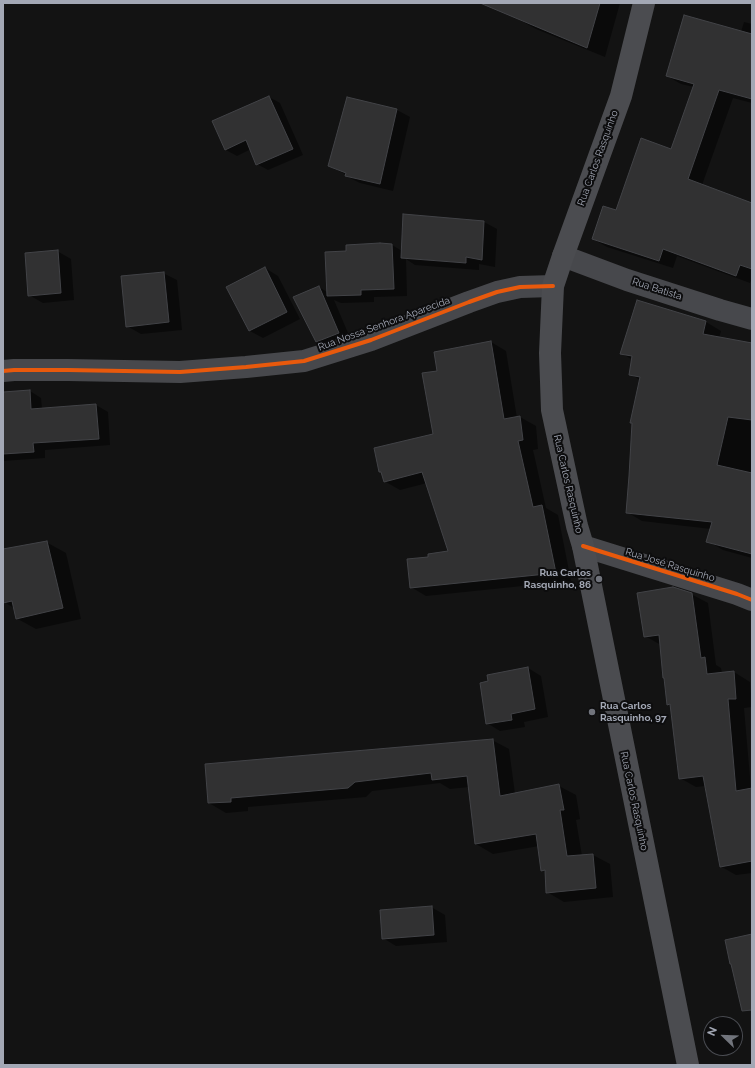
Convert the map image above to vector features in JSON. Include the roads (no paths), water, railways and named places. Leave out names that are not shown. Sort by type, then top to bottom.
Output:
[{"type":"main road","name":"Rua Carlos Rasquinho","points":[[644,3],[621,96],[563,256],[554,286],[550,353],[552,410],[577,526],[583,546],[688,1065]]},
{"type":"street","name":"Rua Batista","points":[[563,256],[627,280],[752,319]]},
{"type":"street","name":"Rua Nossa Senhora Aparecida","points":[[3,371],[68,370],[180,372],[304,361],[371,340],[497,292],[520,287],[554,286]]},
{"type":"street","name":"Rua José Rasquinho","points":[[583,546],[752,600]]},
{"type":"place","name":"Rua Carlos Rasquinho, 86","points":[[599,579]]},
{"type":"place","name":"Rua Carlos Rasquinho, 97","points":[[592,712]]}]
